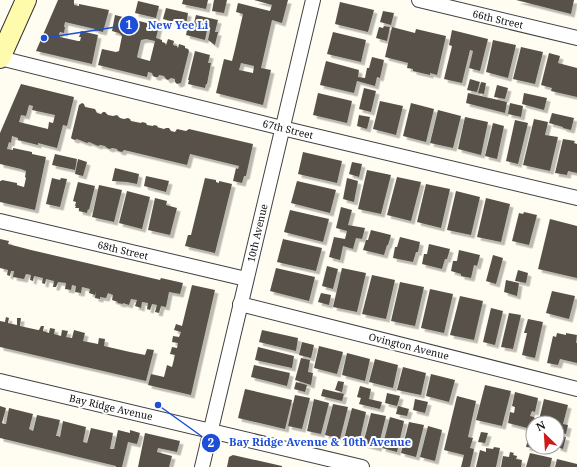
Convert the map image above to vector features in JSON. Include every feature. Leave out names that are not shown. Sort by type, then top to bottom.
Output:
[{"type":"main road","points":[[0,58],[26,0]]},
{"type":"street","name":"10th Avenue","points":[[202,467],[313,0]]},
{"type":"street","name":"66th Street","points":[[419,0],[577,38]]},
{"type":"street","name":"67th Street","points":[[0,58],[282,128],[577,198]]},
{"type":"street","name":"68th Street","points":[[0,221],[246,279]]},
{"type":"street","name":"Ovington Avenue","points":[[240,304],[577,389]]},
{"type":"street","name":"Bay Ridge Avenue","points":[[0,381],[362,467]]},
{"type":"building","points":[[58,0],[74,0],[74,5],[79,6],[79,4],[109,10],[103,32],[65,22],[64,33],[60,32],[59,34],[60,37],[78,41],[80,41],[81,37],[79,37],[81,31],[98,35],[92,64],[36,51]]},
{"type":"building","points":[[183,0],[208,0],[206,9],[182,4]]},
{"type":"building","points":[[214,0],[227,0],[224,13],[212,11]]},
{"type":"building","points":[[254,0],[288,0],[282,23],[272,20],[261,68],[271,70],[263,105],[216,93],[224,59],[232,61],[235,49],[243,14],[236,12],[238,3],[270,11],[272,5]],"holes":[[[241,63],[254,66],[253,73],[239,70]]]},
{"type":"building","points":[[516,0],[574,0],[571,14]]},
{"type":"building","points":[[138,1],[159,6],[156,18],[135,13]]},
{"type":"building","points":[[340,2],[374,10],[368,32],[335,24]]},
{"type":"building","points":[[166,8],[188,13],[186,25],[163,19]]},
{"type":"building","points":[[383,11],[394,13],[391,25],[380,22]]},
{"type":"building","points":[[115,15],[159,26],[156,38],[162,40],[162,42],[166,45],[168,39],[174,41],[173,45],[177,46],[178,48],[179,44],[185,46],[185,48],[189,51],[181,83],[177,84],[175,79],[171,78],[168,80],[164,76],[159,75],[158,77],[155,77],[152,73],[148,72],[147,77],[98,65],[102,49],[116,52],[119,51],[122,36],[119,33],[112,31]],"holes":[[[146,39],[155,41],[150,61],[137,57],[141,40]]]},
{"type":"building","points":[[196,15],[218,20],[215,32],[218,32],[215,45],[208,40],[210,31],[207,30],[205,40],[186,35],[188,25],[193,27]]},
{"type":"building","points":[[384,26],[390,27],[387,41],[376,38],[379,27],[383,28]]},
{"type":"building","points":[[392,27],[415,33],[416,29],[446,36],[437,75],[413,71],[413,69],[407,68],[408,63],[385,57]]},
{"type":"building","points":[[452,30],[488,39],[480,71],[469,68],[473,51],[470,50],[462,83],[444,79],[452,46],[449,45]]},
{"type":"building","points":[[333,32],[366,40],[361,62],[327,54]]},
{"type":"building","points":[[493,40],[516,45],[508,78],[486,72]]},
{"type":"building","points":[[521,47],[543,52],[535,84],[513,79]]},
{"type":"building","points":[[195,51],[210,55],[208,63],[211,63],[205,88],[188,84]]},
{"type":"building","points":[[549,53],[560,56],[558,63],[577,68],[577,97],[551,91],[552,88],[541,85]]},
{"type":"building","points":[[372,57],[384,60],[380,78],[377,77],[375,86],[357,81],[354,93],[320,85],[326,61],[359,70],[358,77],[365,78],[367,68],[369,68]]},
{"type":"building","points":[[470,79],[480,82],[477,92],[467,90]]},
{"type":"building","points":[[481,82],[486,83],[484,94],[478,93]]},
{"type":"building","points":[[21,84],[74,97],[67,126],[63,125],[57,148],[18,140],[18,138],[12,136],[11,143],[9,142],[7,149],[13,150],[13,148],[46,157],[35,210],[0,202],[0,181],[2,180],[17,183],[17,185],[24,187],[26,171],[0,164],[0,133]],"holes":[[[29,105],[33,106],[32,110],[55,115],[53,123],[49,122],[48,129],[19,122],[21,115],[26,116]]]},
{"type":"building","points":[[497,85],[508,88],[505,99],[494,97]]},
{"type":"building","points":[[364,88],[376,91],[371,112],[359,109]]},
{"type":"building","points":[[318,93],[352,101],[347,123],[313,115]]},
{"type":"building","points":[[468,93],[507,102],[505,113],[466,103]]},
{"type":"building","points":[[524,93],[547,98],[544,110],[522,104]]},
{"type":"building","points":[[380,101],[403,106],[396,135],[373,129]]},
{"type":"building","points":[[82,103],[85,107],[95,109],[97,113],[101,114],[105,112],[108,115],[117,115],[120,118],[128,118],[131,121],[146,123],[147,125],[154,125],[164,129],[169,128],[171,131],[175,132],[177,129],[186,131],[189,129],[253,144],[246,176],[244,176],[242,183],[233,181],[236,168],[238,169],[239,166],[190,154],[187,165],[124,150],[122,152],[118,151],[117,149],[110,149],[105,146],[98,146],[89,142],[87,143],[77,139],[72,139],[79,105]]},
{"type":"building","points":[[411,103],[434,109],[426,142],[403,136]]},
{"type":"building","points":[[510,103],[523,106],[521,117],[508,114]]},
{"type":"building","points":[[438,110],[461,116],[453,148],[430,143]]},
{"type":"building","points":[[552,113],[574,118],[571,130],[549,123]]},
{"type":"building","points":[[359,115],[370,117],[367,129],[357,126]]},
{"type":"building","points":[[465,117],[488,122],[481,155],[458,149]]},
{"type":"building","points":[[534,119],[548,122],[545,135],[558,137],[550,171],[523,165]]},
{"type":"building","points":[[515,120],[528,123],[518,164],[506,161]]},
{"type":"building","points":[[493,123],[504,126],[497,159],[485,156]]},
{"type":"building","points":[[563,139],[575,141],[574,143],[577,144],[577,173],[568,171],[567,175],[555,173]]},
{"type":"building","points":[[303,152],[342,161],[337,183],[298,174]]},
{"type":"building","points":[[55,154],[77,159],[75,170],[52,165]]},
{"type":"building","points":[[78,159],[87,162],[83,176],[75,174]]},
{"type":"building","points":[[352,162],[362,164],[359,177],[349,174]]},
{"type":"building","points":[[115,168],[139,174],[137,184],[112,181]]},
{"type":"building","points":[[367,170],[391,175],[381,214],[358,209]]},
{"type":"building","points":[[146,176],[169,181],[166,192],[144,186]]},
{"type":"building","points":[[397,177],[421,182],[411,221],[387,215]]},
{"type":"building","points":[[52,178],[60,180],[61,178],[67,179],[60,207],[46,204]]},
{"type":"building","points":[[205,178],[216,180],[216,182],[219,183],[219,181],[232,184],[215,253],[185,246],[188,235],[191,235]]},
{"type":"building","points":[[347,178],[358,181],[354,202],[343,199]]},
{"type":"building","points":[[297,181],[336,190],[330,213],[291,203]]},
{"type":"building","points":[[78,182],[95,186],[87,213],[79,211],[79,208],[75,208],[76,202],[73,201]]},
{"type":"building","points":[[426,184],[450,189],[441,228],[417,222]]},
{"type":"building","points":[[99,185],[122,190],[114,222],[92,217]]},
{"type":"building","points":[[127,191],[150,197],[142,229],[119,223]]},
{"type":"building","points":[[456,191],[480,197],[471,235],[447,230]]},
{"type":"building","points":[[155,198],[167,201],[166,205],[177,208],[170,235],[148,230]]},
{"type":"building","points":[[486,198],[510,204],[501,242],[477,237]]},
{"type":"building","points":[[341,207],[352,210],[348,225],[365,228],[362,239],[356,238],[353,249],[343,246],[340,260],[329,257],[334,237],[345,239],[347,231],[336,228]]},
{"type":"building","points":[[290,210],[329,219],[323,242],[284,232]]},
{"type":"building","points":[[524,212],[537,215],[529,245],[512,241],[519,213],[523,214]]},
{"type":"building","points":[[550,219],[577,226],[577,278],[538,269]]},
{"type":"building","points":[[371,230],[391,235],[384,255],[363,250]]},
{"type":"building","points":[[400,237],[420,242],[418,252],[416,252],[413,262],[393,258],[395,247],[397,247]]},
{"type":"building","points":[[0,239],[9,241],[8,244],[31,250],[160,280],[161,278],[183,283],[180,294],[169,292],[166,307],[161,306],[159,313],[155,312],[157,305],[152,304],[150,310],[147,309],[148,303],[142,302],[141,308],[135,306],[137,300],[131,299],[129,305],[117,303],[118,302],[112,300],[113,295],[108,293],[106,298],[100,297],[100,299],[95,298],[96,291],[95,295],[89,293],[90,289],[82,287],[81,293],[75,292],[76,286],[72,285],[71,290],[65,289],[66,283],[58,282],[56,287],[53,287],[54,281],[46,279],[45,284],[42,283],[43,278],[34,276],[33,281],[30,280],[31,275],[26,274],[24,279],[13,277],[14,271],[11,271],[10,276],[7,275],[8,270],[0,268]]},
{"type":"building","points":[[283,239],[322,248],[316,271],[277,262]]},
{"type":"building","points":[[429,244],[450,249],[442,269],[422,264],[424,254],[427,254]]},
{"type":"building","points":[[459,250],[480,255],[477,266],[474,265],[471,278],[461,276],[461,274],[451,271],[453,261],[457,261]]},
{"type":"building","points":[[493,255],[503,258],[496,284],[486,281]]},
{"type":"building","points":[[327,266],[338,269],[333,289],[322,286]]},
{"type":"building","points":[[276,268],[315,277],[309,301],[270,291]]},
{"type":"building","points":[[342,268],[366,273],[357,312],[333,307]]},
{"type":"building","points":[[518,270],[528,273],[526,283],[515,281]]},
{"type":"building","points":[[372,275],[395,280],[386,319],[362,314]]},
{"type":"building","points":[[506,280],[519,283],[517,296],[504,292]]},
{"type":"building","points":[[400,282],[424,287],[415,326],[391,321]]},
{"type":"building","points":[[192,285],[215,290],[191,395],[148,385],[151,374],[164,377],[167,365],[172,367],[175,355],[170,354],[172,347],[177,348],[178,343],[172,342],[173,336],[179,337],[181,332],[174,330],[176,324],[182,326]]},
{"type":"building","points":[[430,289],[453,294],[444,333],[421,328]]},
{"type":"building","points":[[552,291],[575,296],[569,319],[546,313]]},
{"type":"building","points":[[321,293],[331,295],[329,305],[318,302]]},
{"type":"building","points":[[460,296],[483,301],[474,340],[450,335]]},
{"type":"building","points":[[491,308],[503,311],[495,345],[483,342]]},
{"type":"building","points":[[509,313],[521,315],[513,349],[501,347]]},
{"type":"building","points":[[6,317],[9,318],[8,323],[17,325],[17,318],[21,318],[20,326],[39,330],[41,326],[44,326],[43,331],[49,333],[50,328],[55,329],[54,334],[61,336],[62,330],[68,331],[66,337],[72,338],[74,330],[85,333],[83,341],[98,344],[99,338],[105,339],[104,346],[130,352],[145,355],[147,349],[154,350],[146,381],[0,347],[0,321],[5,322]]},
{"type":"building","points":[[528,319],[543,322],[535,358],[522,355],[527,333],[524,333]]},
{"type":"building","points":[[262,330],[298,338],[296,351],[259,342]]},
{"type":"building","points":[[557,333],[577,335],[577,363],[560,359],[558,365],[547,363],[553,336],[556,337]]},
{"type":"building","points":[[302,342],[314,345],[311,358],[299,355]]},
{"type":"building","points":[[319,346],[343,352],[337,374],[314,368]]},
{"type":"building","points":[[258,347],[294,356],[292,368],[255,360]]},
{"type":"building","points":[[347,353],[370,359],[365,381],[342,375]]},
{"type":"building","points":[[301,358],[310,360],[308,372],[313,373],[311,385],[295,380]]},
{"type":"building","points":[[375,359],[398,365],[393,388],[369,382]]},
{"type":"building","points":[[254,365],[290,373],[287,386],[251,377]]},
{"type":"building","points":[[403,367],[426,373],[421,395],[397,390]]},
{"type":"building","points":[[431,374],[455,380],[449,402],[426,396]]},
{"type":"building","points":[[338,381],[344,382],[342,392],[335,390]]},
{"type":"building","points":[[296,382],[307,385],[305,392],[294,389]]},
{"type":"building","points":[[485,385],[511,391],[502,426],[476,420]]},
{"type":"building","points":[[360,386],[371,389],[369,399],[382,402],[380,409],[359,404],[361,398],[357,397]]},
{"type":"building","points":[[245,389],[292,400],[285,429],[238,418]]},
{"type":"building","points":[[323,389],[344,394],[342,401],[321,396]]},
{"type":"building","points":[[515,392],[538,398],[535,412],[532,411],[530,415],[525,415],[525,427],[508,423],[510,412],[514,413],[515,407],[512,406]]},
{"type":"building","points":[[387,393],[400,396],[397,406],[385,403]]},
{"type":"building","points":[[295,395],[310,398],[302,429],[288,426]]},
{"type":"building","points":[[457,396],[476,401],[468,437],[473,438],[470,448],[474,449],[470,467],[461,467],[464,455],[444,450]]},
{"type":"building","points":[[314,399],[329,403],[321,434],[307,431]]},
{"type":"building","points":[[415,399],[428,402],[425,413],[413,410]]},
{"type":"building","points":[[544,399],[568,405],[565,416],[565,415],[540,415]]},
{"type":"building","points":[[333,404],[348,407],[340,439],[325,435]]},
{"type":"building","points":[[0,406],[6,408],[2,423],[4,424],[6,424],[9,408],[33,414],[29,429],[33,431],[37,415],[60,420],[56,436],[60,437],[63,421],[86,427],[83,442],[87,443],[91,428],[113,433],[110,449],[114,449],[118,430],[130,433],[130,430],[140,433],[137,444],[128,442],[122,467],[116,467],[0,438]]},
{"type":"building","points":[[398,406],[409,409],[407,416],[396,414]]},
{"type":"building","points":[[352,408],[366,412],[359,443],[344,439]]},
{"type":"building","points":[[371,413],[386,416],[378,448],[363,444]]},
{"type":"building","points":[[390,417],[404,421],[397,452],[382,448]]},
{"type":"building","points":[[409,422],[424,425],[416,457],[401,453]]},
{"type":"building","points":[[565,424],[568,425],[565,434]]},
{"type":"building","points":[[428,426],[442,430],[435,461],[420,457]]},
{"type":"building","points":[[481,432],[488,433],[485,443],[478,442]]},
{"type":"building","points":[[145,433],[180,441],[177,452],[158,448],[157,452],[172,456],[169,467],[138,467]]},
{"type":"building","points":[[494,447],[500,448],[496,467],[476,467],[480,450],[486,452],[486,448],[493,449]]},
{"type":"building","points":[[510,452],[517,456],[516,459],[522,460],[521,467],[501,467],[503,456],[509,457]]},
{"type":"building","points":[[233,455],[282,467],[227,467],[229,457]]},
{"type":"building","points":[[529,455],[539,455],[552,458],[550,467],[526,467]]},
{"type":"building","points":[[557,459],[577,464],[577,467],[555,467]]},
{"type":"place","name":"New Yee Li","points":[[44,38]]},
{"type":"place","name":"Bay Ridge Avenue & 10th Avenue","points":[[158,405]]}]
